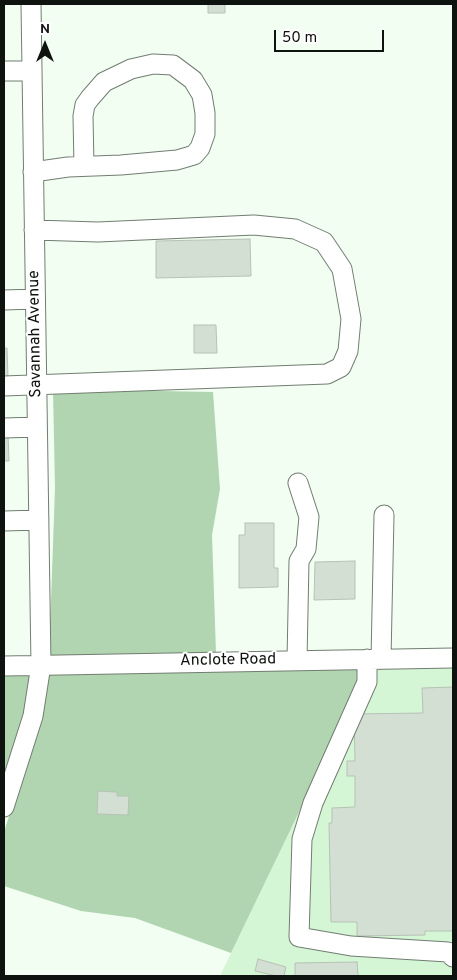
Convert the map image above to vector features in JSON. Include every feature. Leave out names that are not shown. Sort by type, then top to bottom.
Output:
[{"type":"street","name":"Savannah Avenue","points":[[4,807],[33,716],[41,665],[31,4]]},
{"type":"street","points":[[33,172],[68,167],[121,165],[177,160],[194,155],[200,148],[205,134],[205,113],[202,95],[193,80],[173,65],[153,64],[131,69],[104,82],[85,105],[82,116],[84,166]]},
{"type":"street","points":[[4,71],[32,71]]},
{"type":"street","points":[[4,386],[327,374],[341,367],[348,351],[351,319],[342,269],[324,242],[295,229],[254,225],[98,232],[34,230]]},
{"type":"street","points":[[4,300],[35,299]]},
{"type":"street","points":[[4,428],[37,427]]},
{"type":"street","points":[[297,660],[299,561],[306,549],[309,517],[298,483]]},
{"type":"street","points":[[384,516],[374,659],[367,682],[313,803],[302,839],[299,937],[351,946],[448,952],[453,957]]},
{"type":"street","points":[[4,521],[38,520]]},
{"type":"street","name":"Anclote Road","points":[[4,666],[453,658]]},
{"type":"green space","points":[[53,389],[213,392],[220,489],[212,535],[216,653],[49,657],[55,488]]},
{"type":"green space","points":[[453,666],[453,976],[220,976],[369,667]]},
{"type":"green space","points":[[369,667],[231,953],[135,918],[81,911],[4,886],[4,832],[40,719],[47,674]]},
{"type":"green space","points":[[32,674],[26,714],[4,782],[4,675]]},
{"type":"building","points":[[208,4],[225,4],[225,13],[208,13]]},
{"type":"building","points":[[250,239],[251,276],[156,278],[156,241]]},
{"type":"building","points":[[194,325],[216,325],[217,353],[194,353]]},
{"type":"building","points":[[4,348],[7,348],[8,378],[4,378]]},
{"type":"building","points":[[4,433],[8,433],[9,461],[4,461]]},
{"type":"building","points":[[245,523],[274,523],[274,568],[278,568],[278,587],[239,588],[239,535],[245,535]]},
{"type":"building","points":[[355,561],[355,599],[314,600],[315,562]]},
{"type":"building","points":[[453,687],[453,931],[425,931],[425,935],[357,936],[357,922],[331,922],[329,823],[332,823],[332,808],[355,807],[355,776],[347,776],[347,761],[355,761],[354,714],[423,713],[422,688]]},
{"type":"building","points":[[98,791],[117,792],[117,796],[129,796],[128,815],[97,814]]},
{"type":"building","points":[[258,959],[286,967],[284,976],[255,971]]},
{"type":"building","points":[[357,962],[358,976],[295,976],[295,963]]}]
